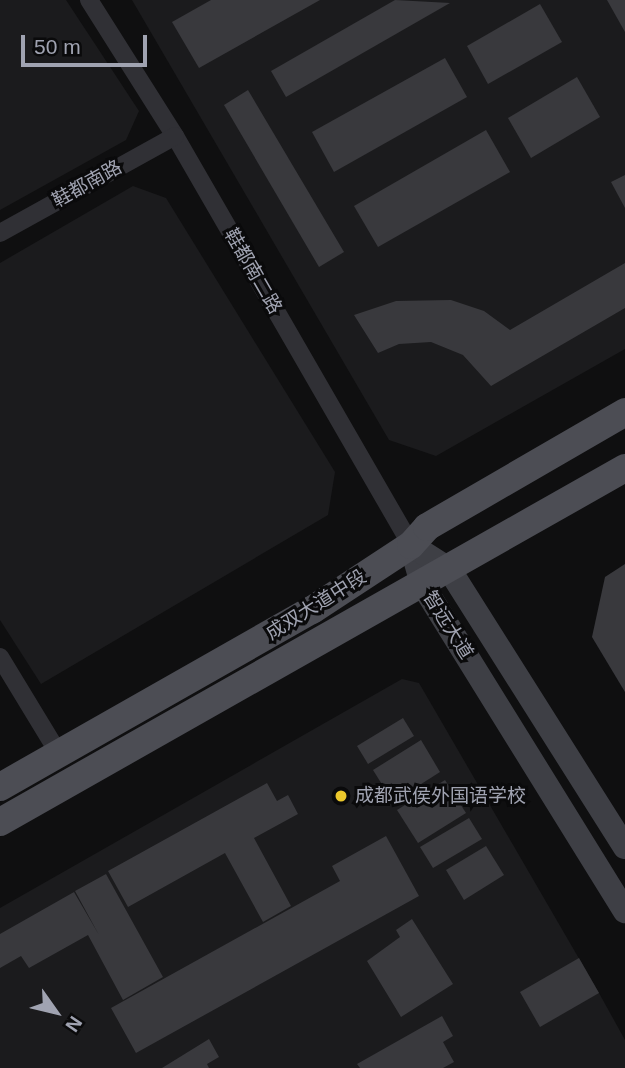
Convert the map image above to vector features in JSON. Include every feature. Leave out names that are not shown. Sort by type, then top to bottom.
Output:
[{"type":"main road","name":"成双大道中段","points":[[0,787],[312,610],[411,545],[427,527],[625,412]]},
{"type":"main road","name":"成双大道中段","points":[[0,822],[625,468]]},
{"type":"main road","name":"智远大道","points":[[411,545],[449,569],[625,847]]},
{"type":"main road","name":"智远大道","points":[[411,545],[422,584],[625,911]]},
{"type":"street","name":"鞋都南二路","points":[[89,0],[175,136],[411,545]]},
{"type":"street","name":"鞋都南路","points":[[0,233],[175,136]]},
{"type":"street","points":[[0,657],[59,754]]},
{"type":"shaded area","points":[[0,0],[66,0],[139,111],[126,140],[0,210]]},
{"type":"shaded area","points":[[132,0],[625,0],[625,349],[436,456],[389,440]]},
{"type":"shaded area","points":[[133,186],[166,198],[335,472],[328,515],[41,684],[0,620],[0,263]]},
{"type":"shaded area","name":"成都武侯外国语学校","points":[[402,679],[419,683],[599,993],[625,1040],[625,1068],[0,1068],[0,908]]},
{"type":"building","points":[[211,0],[320,0],[199,68],[172,22]]},
{"type":"building","points":[[395,0],[450,3],[286,97],[271,71]]},
{"type":"building","points":[[607,0],[625,0],[625,32]]},
{"type":"building","points":[[540,4],[562,42],[488,84],[467,46]]},
{"type":"building","points":[[445,58],[467,97],[334,172],[312,132]]},
{"type":"building","points":[[577,77],[600,117],[531,158],[508,118]]},
{"type":"building","points":[[248,90],[344,252],[319,267],[224,105]]},
{"type":"building","points":[[486,130],[510,172],[378,247],[354,206]]},
{"type":"building","points":[[625,175],[625,208],[611,182]]},
{"type":"building","points":[[625,263],[625,308],[491,386],[463,355],[431,342],[399,344],[378,353],[354,315],[396,301],[451,300],[484,311],[510,330]]},
{"type":"building","points":[[625,564],[625,692],[592,637],[605,577]]},
{"type":"building","points":[[403,718],[414,736],[368,764],[357,746]]},
{"type":"building","points":[[421,740],[440,772],[393,802],[373,770]]},
{"type":"building","points":[[445,780],[466,813],[418,843],[397,810]]},
{"type":"building","points":[[267,783],[277,801],[288,795],[298,814],[254,838],[291,906],[263,922],[225,853],[128,907],[108,871]]},
{"type":"building","points":[[469,818],[482,839],[433,868],[420,847]]},
{"type":"building","points":[[386,836],[419,896],[136,1053],[111,1008],[340,881],[332,866]]},
{"type":"building","points":[[486,846],[504,875],[464,900],[446,870]]},
{"type":"building","points":[[106,874],[163,977],[123,1000],[88,935],[29,968],[21,956],[0,968],[0,934],[74,892],[99,935],[75,891]]},
{"type":"building","points":[[412,919],[453,984],[401,1017],[367,961],[400,937],[396,930]]},
{"type":"building","points":[[579,958],[599,993],[540,1027],[520,992]]},
{"type":"building","points":[[442,1016],[453,1036],[443,1042],[454,1062],[443,1068],[360,1068],[357,1064]]},
{"type":"building","points":[[209,1039],[219,1057],[207,1064],[209,1068],[162,1068]]},
{"type":"place","name":"成都武侯外国语学校","points":[[341,796]]}]
